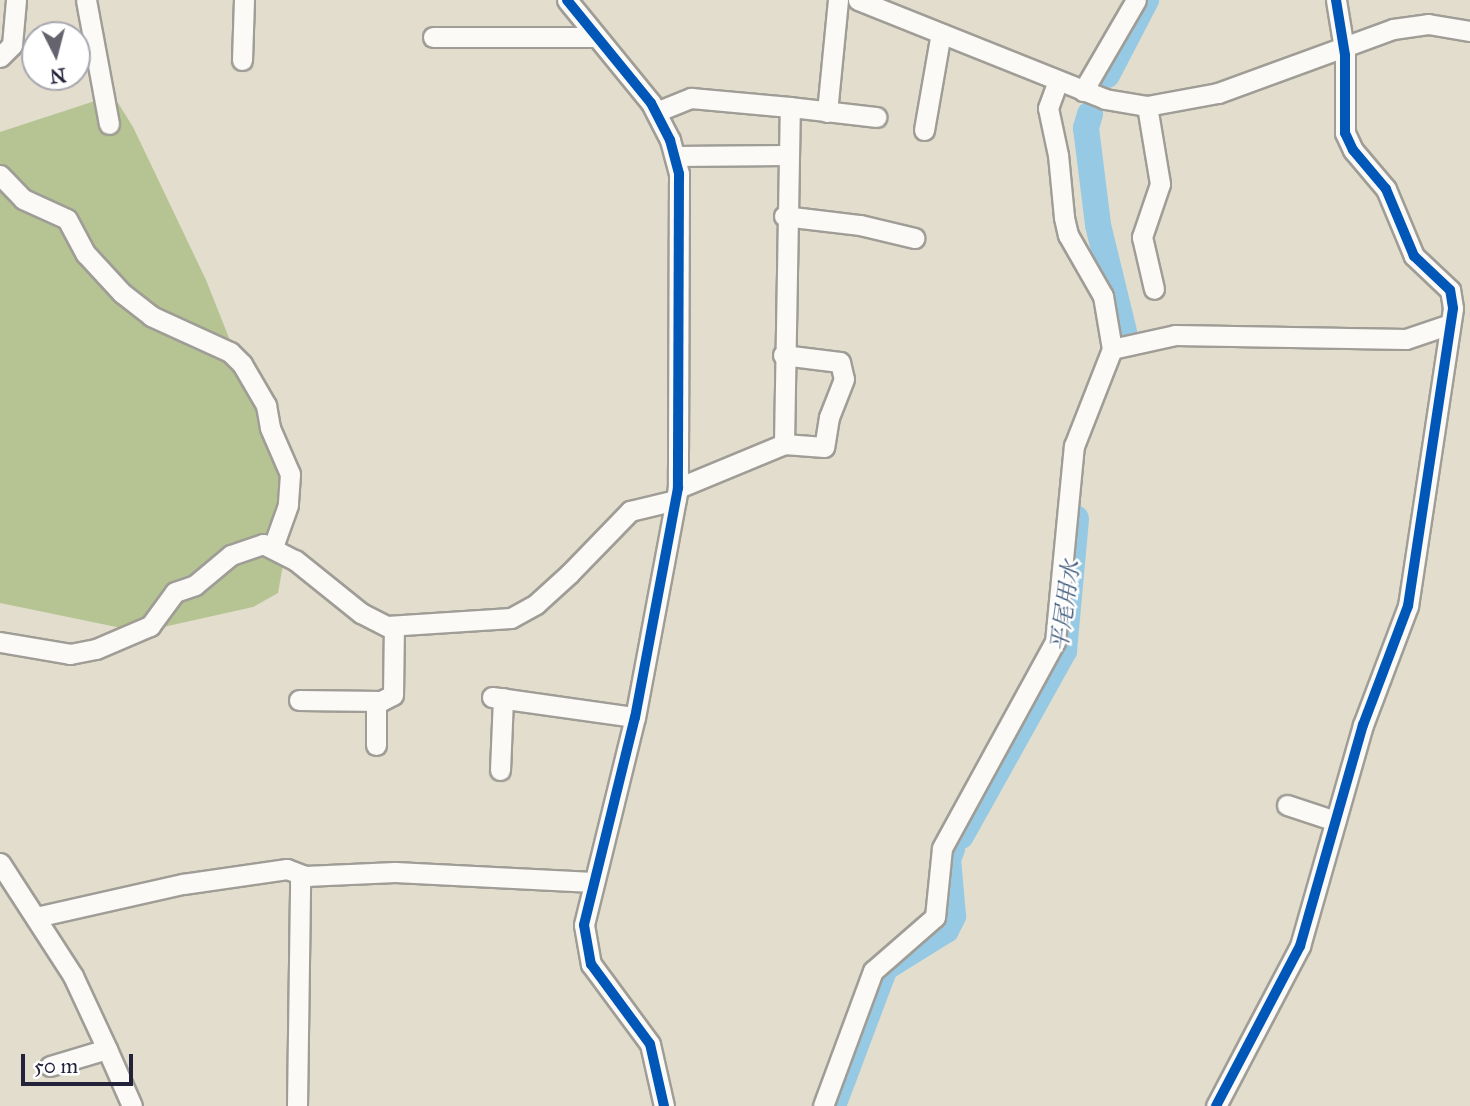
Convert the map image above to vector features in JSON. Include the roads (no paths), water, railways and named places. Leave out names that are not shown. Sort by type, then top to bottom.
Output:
[{"type":"street","points":[[0,57],[12,45],[16,0]]},
{"type":"street","points":[[86,0],[109,124]]},
{"type":"street","points":[[242,60],[244,0]]},
{"type":"street","points":[[567,0],[656,112],[676,156],[682,207],[677,494],[635,717],[584,925],[587,952],[599,976],[628,1009],[650,1044],[664,1106]]},
{"type":"street","points":[[827,112],[838,0]]},
{"type":"street","points":[[1083,91],[1136,0]]},
{"type":"street","points":[[1216,1106],[1300,946],[1363,725],[1408,606],[1453,309],[1450,290],[1415,256],[1386,189],[1353,150],[1345,133],[1344,45],[1336,0]]},
{"type":"street","points":[[864,1],[1083,91],[1147,106],[1218,93],[1393,29],[1428,24],[1470,31]]},
{"type":"street","points":[[924,130],[941,33]]},
{"type":"street","points":[[433,37],[596,37]]},
{"type":"street","points":[[823,1106],[873,971],[935,917],[942,848],[1055,642],[1074,446],[1112,349],[1103,296],[1068,235],[1064,217],[1058,155],[1048,108],[1058,81]]},
{"type":"street","points":[[656,112],[691,97],[876,117]]},
{"type":"street","points":[[1147,106],[1160,184],[1142,237],[1154,289]]},
{"type":"street","points":[[784,444],[784,216],[790,107]]},
{"type":"street","points":[[676,156],[787,155]]},
{"type":"street","points":[[0,175],[23,199],[67,219],[86,254],[122,293],[151,316],[230,352],[242,364],[266,405],[270,428],[290,474],[288,505],[273,547]]},
{"type":"street","points":[[784,216],[860,225],[914,238]]},
{"type":"street","points":[[1112,349],[1175,335],[1406,339],[1450,324]]},
{"type":"street","points":[[0,642],[70,654],[96,649],[150,625],[175,592],[195,585],[231,555],[262,544],[273,547],[361,613],[394,627],[483,623],[524,612],[598,547],[630,511],[677,494],[784,444],[824,447],[829,417],[844,379],[840,362],[783,355]]},
{"type":"street","points":[[299,699],[376,701],[393,695],[394,627]]},
{"type":"street","points":[[500,770],[497,698],[635,717]]},
{"type":"street","points":[[376,701],[376,745]]},
{"type":"street","points":[[1287,805],[1335,821]]},
{"type":"street","points":[[0,863],[73,976],[132,1106]]},
{"type":"street","points":[[36,917],[222,878],[287,869],[305,876],[395,872],[593,883]]},
{"type":"street","points":[[298,1106],[300,883],[305,876]]},
{"type":"street","points":[[50,1066],[107,1049]]},
{"type":"waterway","name":"平尾用水","points":[[1107,75],[1146,0]]},
{"type":"waterway","name":"平尾用水","points":[[1090,114],[1086,128],[1098,225],[1124,332]]},
{"type":"waterway","name":"平尾用水","points":[[961,836],[1064,651],[1076,519]]},
{"type":"waterway","name":"平尾用水","points":[[833,1106],[885,968],[946,930],[953,916],[948,859],[952,849]]}]
